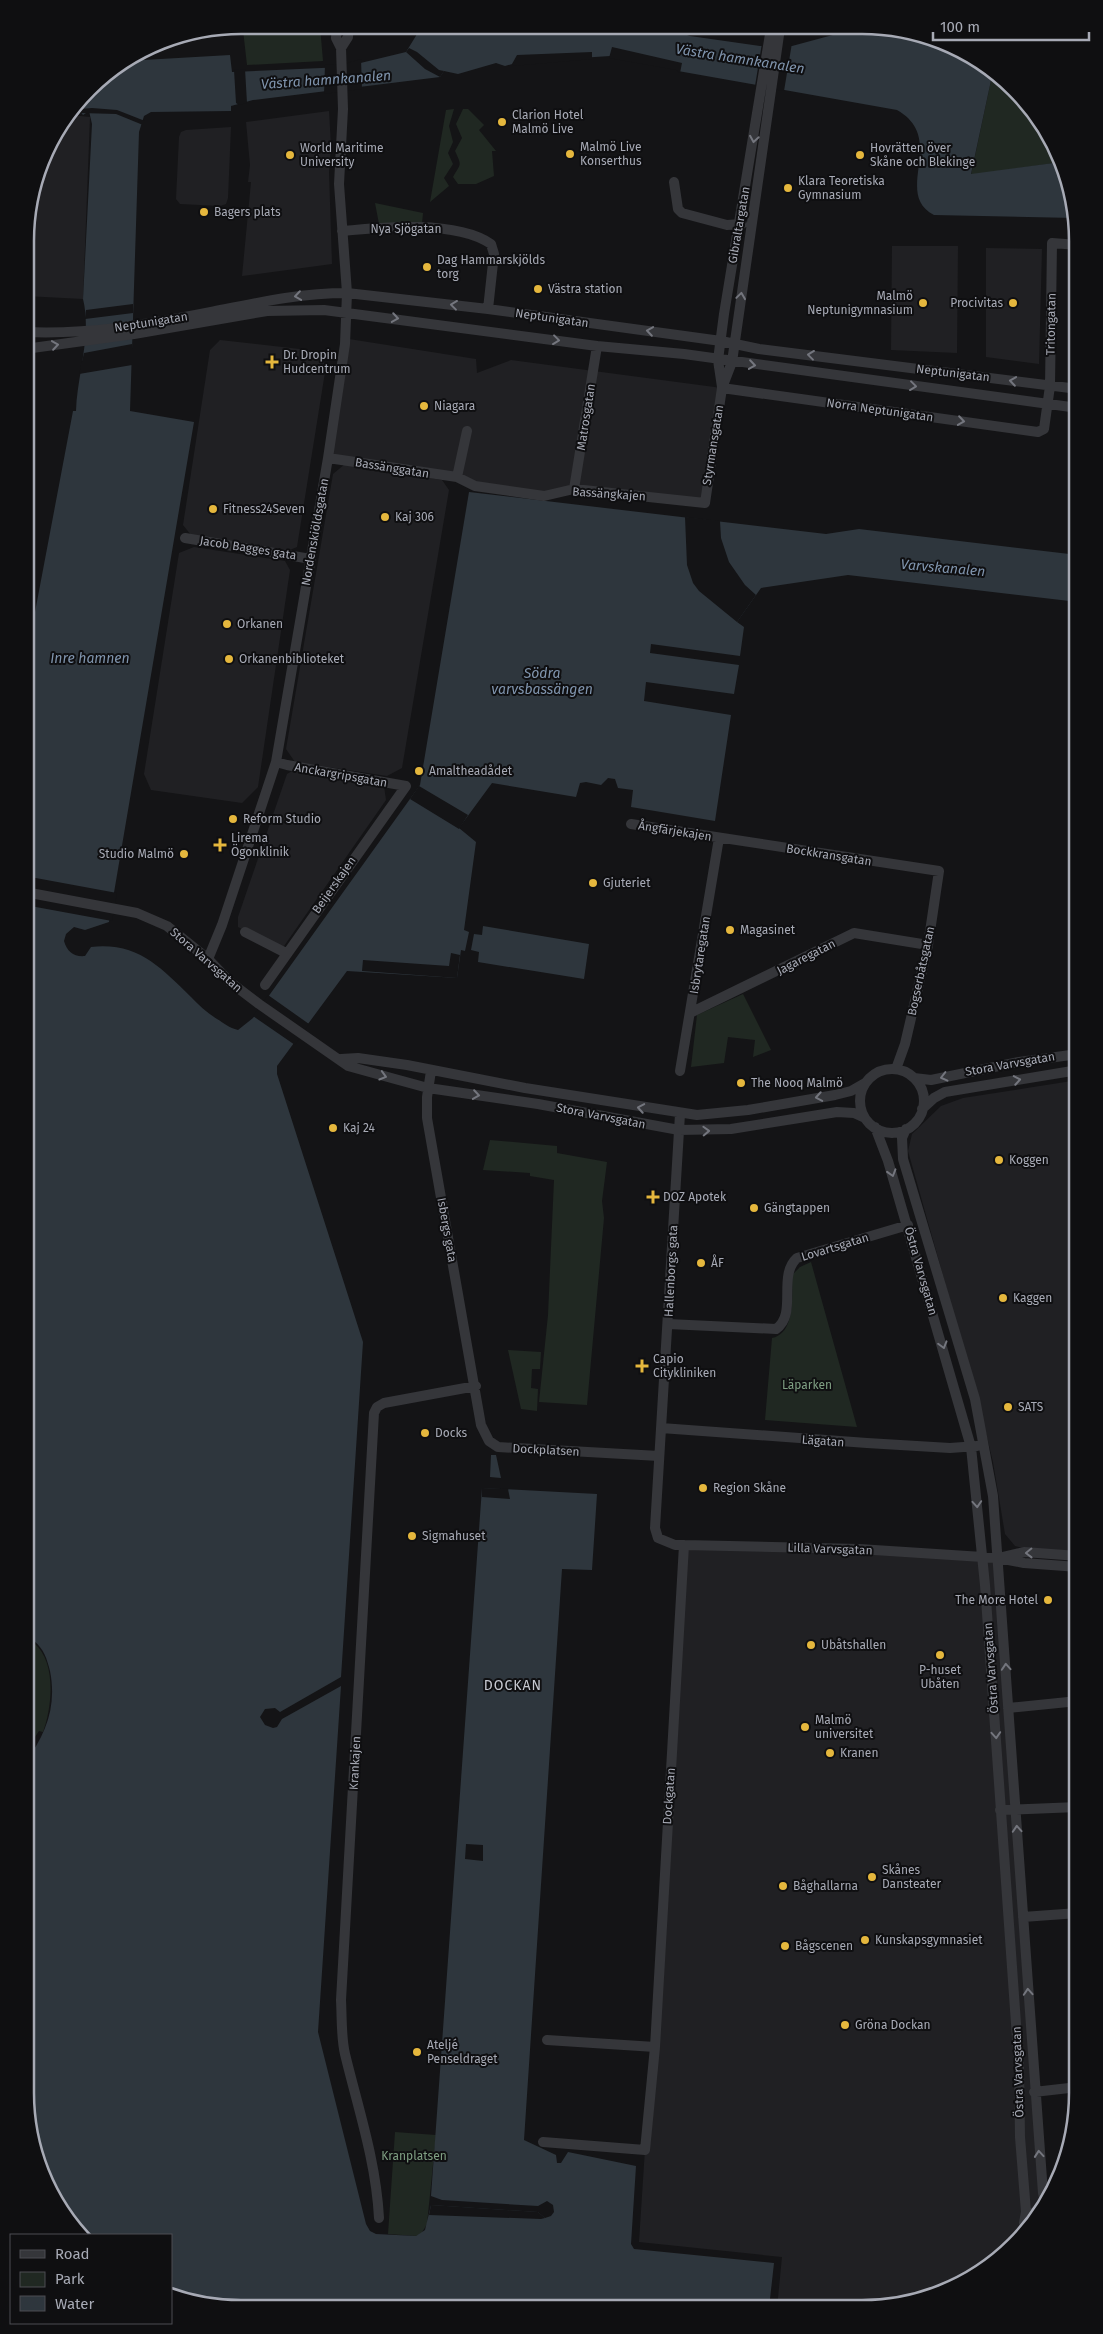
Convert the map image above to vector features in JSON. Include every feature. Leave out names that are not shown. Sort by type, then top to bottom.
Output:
[{"type":"street","points":[[336,34],[336,38],[341,48]]},
{"type":"street","points":[[341,48],[348,34]]},
{"type":"street","points":[[766,91],[775,34]]},
{"type":"street","name":"Nordenskiöldsgatan","points":[[208,959],[222,924],[276,762],[328,458],[345,344],[347,293],[339,184],[342,94],[341,48]]},
{"type":"street","name":"Gibraltargatan","points":[[732,362],[751,224],[766,91]]},
{"type":"street","name":"Gibraltargatan","points":[[718,360],[738,224],[766,91]]},
{"type":"street","points":[[674,182],[678,209],[682,213],[727,225],[751,224]]},
{"type":"street","name":"Nya Sjögatan","points":[[342,231],[380,228],[444,229],[481,237],[491,244],[494,254],[488,309]]},
{"type":"street","name":"Tritongatan","points":[[1038,432],[1044,429],[1050,386],[1052,243],[1069,244]]},
{"type":"street","name":"Neptunigatan","points":[[133,330],[282,298],[324,293],[347,293],[488,309],[734,344],[1069,388]]},
{"type":"street","name":"Neptunigatan","points":[[34,347],[84,337],[133,330],[268,312],[313,309],[1069,407]]},
{"type":"street","name":"Neptunigatan","points":[[34,333],[84,337]]},
{"type":"street","name":"Matrosgatan","points":[[574,489],[597,346]]},
{"type":"street","name":"Styrmansgatan","points":[[718,360],[722,388]]},
{"type":"street","name":"Styrmansgatan","points":[[705,503],[722,388],[732,362]]},
{"type":"street","name":"Norra Neptunigatan","points":[[722,388],[1038,432]]},
{"type":"street","points":[[457,477],[467,431]]},
{"type":"street","name":"Bassänggatan","points":[[328,458],[457,477]]},
{"type":"street","name":"Bassängkajen","points":[[457,477],[476,486],[544,496],[574,489],[705,503]]},
{"type":"street","name":"Jacob Bagges gata","points":[[185,538],[311,559]]},
{"type":"street","name":"Anckargripsgatan","points":[[276,762],[287,766],[406,786]]},
{"type":"street","name":"Beijerskajen","points":[[265,985],[406,786]]},
{"type":"street","name":"Ångfärjekajen","points":[[631,824],[719,838]]},
{"type":"street","name":"Bockkransgatan","points":[[719,838],[939,872]]},
{"type":"street","name":"Isbrytaregatan","points":[[680,1071],[719,838]]},
{"type":"street","name":"Bogserbåtsgatan","points":[[896,1069],[928,945],[939,872]]},
{"type":"street","name":"Stora Varvsgatan","points":[[34,894],[137,913],[166,926],[208,959],[230,982],[303,1035],[341,1059],[348,1066],[428,1088],[538,1104],[679,1130],[730,1129],[837,1112],[854,1113],[865,1118]]},
{"type":"street","points":[[245,932],[286,953]]},
{"type":"street","name":"Jagaregatan","points":[[690,1013],[854,933],[928,945]]},
{"type":"street","name":"Stora Varvsgatan","points":[[341,1059],[358,1058],[680,1114],[714,1115],[851,1091],[865,1083],[878,1072],[896,1069],[914,1078],[931,1080],[1019,1062],[1069,1055]]},
{"type":"street","name":"Isbergs gata","points":[[432,1071],[428,1088],[427,1118],[467,1351],[476,1388]]},
{"type":"street","name":"Stora Varvsgatan","points":[[906,1129],[918,1119],[922,1109],[934,1098],[945,1092],[1069,1071]]},
{"type":"street","points":[[914,1078],[922,1090],[922,1109]]},
{"type":"street","points":[[865,1083],[860,1095],[860,1103],[865,1118],[874,1128],[892,1132],[906,1129]]},
{"type":"street","name":"Hallenborgs gata","points":[[661,1428],[680,1114]]},
{"type":"street","name":"Östra Varvsgatan","points":[[874,1128],[885,1150],[908,1225],[971,1447],[982,1557],[1019,2066],[1020,2137],[1026,2212],[1024,2221]]},
{"type":"street","name":"Östra Varvsgatan","points":[[906,1129],[902,1138],[903,1159],[966,1367],[985,1444],[993,1496],[1016,1808],[1034,2092],[1043,2194]]},
{"type":"street","name":"Lovartsgatan","points":[[668,1324],[776,1330],[782,1325],[785,1318],[788,1275],[791,1263],[797,1258],[908,1225]]},
{"type":"street","name":"Dockplatsen","points":[[476,1388],[481,1425],[489,1441],[498,1447],[659,1456]]},
{"type":"street","name":"Krankajen","points":[[379,2218],[378,2191],[364,2122],[345,2052],[340,2000],[374,1413],[377,1407],[384,1404],[476,1388]]},
{"type":"street","points":[[659,1456],[661,1428]]},
{"type":"street","name":"Lägatan","points":[[661,1428],[837,1442],[950,1448],[985,1444]]},
{"type":"street","name":"Lilla Varvsgatan","points":[[659,1456],[655,1528],[658,1538],[662,1541],[684,1545],[859,1549],[998,1558],[1024,1563],[1069,1566]]},
{"type":"street","name":"Dockgatan","points":[[543,2142],[645,2150],[655,2047],[684,1545]]},
{"type":"street","name":"Lilla Varvsgatan","points":[[998,1558],[1024,1552],[1069,1555]]},
{"type":"street","points":[[1008,1708],[1069,1702]]},
{"type":"street","points":[[1000,1810],[1069,1806]]},
{"type":"street","points":[[1023,1917],[1069,1914]]},
{"type":"street","points":[[547,2040],[655,2047]]},
{"type":"street","points":[[1034,2092],[1069,2088]]},
{"type":"shaded area","points":[[329,111],[332,264],[242,276],[251,182],[248,182],[250,165],[246,122]]},
{"type":"shaded area","points":[[77,116],[90,117],[83,299],[34,296],[34,227],[41,187],[55,149]]},
{"type":"shaded area","points":[[231,127],[228,198],[226,204],[220,206],[180,204],[176,199],[179,137],[181,132]]},
{"type":"shaded area","name":"Malmö Neptunigymnasium","points":[[892,246],[958,246],[957,353],[891,350]]},
{"type":"shaded area","name":"Procivitas","points":[[986,248],[1042,249],[1039,364],[986,357]]},
{"type":"shaded area","points":[[349,339],[476,359],[477,373],[511,360],[722,388],[705,503],[574,489],[544,496],[332,456]]},
{"type":"shaded area","points":[[220,340],[317,351],[326,366],[297,547],[285,552],[191,535],[183,525],[210,350]]},
{"type":"shaded area","points":[[345,464],[442,480],[449,490],[402,768],[387,776],[295,762],[286,749],[333,474]]},
{"type":"shaded area","name":"Orkanen","points":[[194,547],[285,561],[290,570],[258,787],[242,803],[151,790],[144,774],[179,553]]},
{"type":"shaded area","points":[[294,770],[384,786],[386,800],[284,946],[274,945],[238,927],[238,917],[287,774]]},
{"type":"shaded area","points":[[1069,1081],[1069,1552],[1030,1550],[1015,1546],[1005,1534],[993,1462],[977,1396],[908,1151],[912,1134],[941,1106],[963,1098]]},
{"type":"shaded area","points":[[684,1545],[998,1558],[1044,2192],[1042,2197],[1009,2240],[966,2273],[916,2293],[876,2300],[778,2300],[782,2257],[639,2242]]},
{"type":"green space","points":[[243,34],[321,34],[323,61],[247,65]]},
{"type":"green space","points":[[991,79],[1018,104],[1042,137],[1053,163],[971,175]]},
{"type":"green space","points":[[454,109],[449,126],[453,142],[448,153],[453,164],[444,178],[449,186],[430,202],[446,110]]},
{"type":"green space","points":[[463,109],[468,109],[484,125],[479,130],[496,151],[492,151],[494,176],[476,184],[458,184],[453,177],[460,164],[455,151],[462,138],[456,124]]},
{"type":"green space","points":[[375,203],[423,213],[422,223],[379,224]]},
{"type":"green space","points":[[743,994],[771,1050],[753,1057],[755,1040],[728,1037],[724,1063],[691,1067],[697,1015]]},
{"type":"green space","points":[[490,1140],[557,1146],[557,1153],[607,1162],[602,1201],[604,1218],[587,1405],[539,1402],[548,1315],[554,1180],[530,1176],[530,1173],[483,1170]]},
{"type":"green space","name":"Läparken","points":[[811,1262],[857,1427],[765,1420],[772,1338],[780,1335],[789,1321],[792,1302],[792,1275],[800,1267]]},
{"type":"green space","points":[[508,1350],[541,1352],[540,1369],[532,1369],[531,1388],[538,1389],[537,1411],[521,1409]]},
{"type":"green space","points":[[34,1643],[41,1651],[46,1662],[50,1686],[49,1711],[46,1722],[43,1732],[39,1731],[35,1737]]},
{"type":"green space","name":"Kranplatsen","points":[[395,2132],[436,2135],[427,2224],[421,2234],[416,2236],[388,2234]]},
{"type":"water","points":[[417,34],[684,34],[760,46],[792,46],[836,34],[876,34],[903,38],[929,45],[954,55],[966,61],[991,79],[971,174],[1053,163],[1065,200],[1068,218],[934,215],[922,205],[918,193],[917,180],[920,150],[918,136],[912,122],[897,110],[678,71],[679,68],[610,56],[519,62],[505,66],[496,63],[458,74],[444,71],[440,77],[253,100],[231,106],[231,111],[151,112],[144,116],[139,132],[130,411],[194,422],[109,922],[85,930],[74,927],[66,934],[64,941],[69,951],[78,956],[85,956],[91,947],[108,946],[122,948],[147,959],[169,976],[206,1012],[232,1028],[238,1030],[253,1018],[420,785],[469,492],[826,534],[859,529],[1069,554],[1069,601],[848,575],[761,588],[737,622],[744,627],[740,656],[651,644],[650,653],[739,665],[734,694],[646,682],[644,701],[731,715],[715,821],[631,807],[633,790],[618,788],[615,779],[608,778],[601,785],[586,782],[580,783],[576,797],[492,783],[459,828],[476,842],[464,930],[469,932],[465,951],[461,950],[457,978],[347,971],[277,1066],[277,1074],[363,1342],[341,1677],[280,1712],[275,1708],[265,1709],[260,1717],[265,1725],[273,1728],[277,1727],[282,1719],[341,1686],[318,2032],[366,2224],[370,2231],[376,2234],[416,2236],[425,2230],[431,2205],[538,2212],[545,2218],[551,2216],[554,2212],[553,2205],[547,2201],[538,2206],[442,2200],[431,2196],[482,1488],[597,1494],[592,1570],[562,1569],[524,2140],[556,2155],[557,2163],[561,2163],[568,2152],[636,2166],[631,2244],[634,2249],[774,2263],[770,2300],[227,2300],[200,2296],[172,2288],[172,2234],[89,2234],[61,2197],[45,2160],[38,2134],[34,2107],[34,1749],[48,1720],[51,1708],[52,1684],[45,1654],[34,1641],[34,617],[73,411],[76,411],[85,341],[86,327],[83,299],[92,124],[89,111],[83,115],[80,111],[104,85],[138,60],[230,55],[232,72],[344,67],[406,52]]},
{"type":"water","points":[[483,926],[589,944],[584,979],[478,962],[479,952],[471,950],[474,934],[482,935]]},
{"type":"water","points":[[491,1455],[496,1455],[501,1478],[490,1477]]},
{"type":"pier","points":[[762,43],[792,43],[784,91],[755,86]]},
{"type":"pier","points":[[612,47],[682,63],[680,73],[676,70],[609,58]]},
{"type":"pier","points":[[409,48],[417,52],[439,70],[444,71],[440,77],[425,69],[406,52]]},
{"type":"pier","points":[[592,52],[592,59],[513,66],[512,64],[517,55]]},
{"type":"pier","points":[[361,59],[362,89],[324,94],[325,65],[344,64]]},
{"type":"pier","points":[[245,69],[247,103],[239,105],[236,103],[234,70]]},
{"type":"pier","points":[[81,109],[117,110],[145,121],[143,125],[116,114],[81,113]]},
{"type":"pier","points":[[133,304],[133,313],[85,319],[86,310]]},
{"type":"pier","points":[[132,344],[132,365],[79,374],[84,353]]},
{"type":"pier","points":[[685,517],[720,521],[721,538],[729,562],[745,585],[756,595],[737,622],[699,591],[693,583],[687,565]]},
{"type":"pier","points":[[419,786],[468,815],[459,829],[410,799]]},
{"type":"pier","points":[[34,878],[117,893],[112,921],[34,907]]},
{"type":"pier","points":[[451,953],[460,955],[457,978],[362,971],[363,960],[449,966]]},
{"type":"pier","points":[[268,995],[309,1024],[295,1045],[253,1016]]},
{"type":"pier","points":[[482,1488],[508,1489],[510,1499],[482,1497]]},
{"type":"pier","points":[[466,1844],[483,1845],[483,1861],[465,1859]]},
{"type":"pier","points":[[431,2205],[538,2212],[545,2218],[429,2215]]},
{"type":"place","name":"Clarion Hotel Malmö Live","points":[[502,122]]},
{"type":"place","name":"Malmö Live Konserthus","points":[[570,154]]},
{"type":"place","name":"World Maritime University","points":[[290,155]]},
{"type":"place","name":"Hovrätten över Skåne och Blekinge","points":[[860,155]]},
{"type":"place","name":"Klara Teoretiska Gymnasium","points":[[788,188]]},
{"type":"place","name":"Bagers plats","points":[[204,212]]},
{"type":"place","name":"Dag Hammarskjölds torg","points":[[427,267]]},
{"type":"place","name":"Västra station","points":[[538,289]]},
{"type":"place","name":"Malmö Neptunigymnasium","points":[[923,303]]},
{"type":"place","name":"Procivitas","points":[[1013,303]]},
{"type":"place","name":"Dr. Dropin Hudcentrum","points":[[272,362]]},
{"type":"place","name":"Niagara","points":[[424,406]]},
{"type":"place","name":"Fitness24Seven","points":[[213,509]]},
{"type":"place","name":"Kaj 306","points":[[385,517]]},
{"type":"place","name":"Orkanen","points":[[227,624]]},
{"type":"place","name":"Orkanenbiblioteket","points":[[229,659]]},
{"type":"place","name":"Amaltheadådet","points":[[419,771]]},
{"type":"place","name":"Reform Studio","points":[[233,819]]},
{"type":"place","name":"Lirema Ögonklinik","points":[[220,845]]},
{"type":"place","name":"Studio Malmö","points":[[184,854]]},
{"type":"place","name":"Gjuteriet","points":[[593,883]]},
{"type":"place","name":"Magasinet","points":[[730,930]]},
{"type":"place","name":"The Nooq Malmö","points":[[741,1083]]},
{"type":"place","name":"Kaj 24","points":[[333,1128]]},
{"type":"place","name":"Koggen","points":[[999,1160]]},
{"type":"place","name":"DOZ Apotek","points":[[653,1197]]},
{"type":"place","name":"Gängtappen","points":[[754,1208]]},
{"type":"place","name":"ÅF","points":[[701,1263]]},
{"type":"place","name":"Kaggen","points":[[1003,1298]]},
{"type":"place","name":"Capio Citykliniken","points":[[642,1366]]},
{"type":"place","name":"SATS","points":[[1008,1407]]},
{"type":"place","name":"Docks","points":[[425,1433]]},
{"type":"place","name":"Region Skåne","points":[[703,1488]]},
{"type":"place","name":"Sigmahuset","points":[[412,1536]]},
{"type":"place","name":"The More Hotel","points":[[1048,1600]]},
{"type":"place","name":"Ubåtshallen","points":[[811,1645]]},
{"type":"place","name":"P-huset Ubåten","points":[[940,1655]]},
{"type":"place","name":"Malmö universitet","points":[[805,1727]]},
{"type":"place","name":"Kranen","points":[[830,1753]]},
{"type":"place","name":"Skånes Dansteater","points":[[872,1877]]},
{"type":"place","name":"Båghallarna","points":[[783,1886]]},
{"type":"place","name":"Kunskapsgymnasiet","points":[[865,1940]]},
{"type":"place","name":"Bågscenen","points":[[785,1946]]},
{"type":"place","name":"Gröna Dockan","points":[[845,2025]]},
{"type":"place","name":"Ateljé Penseldraget","points":[[417,2052]]},
{"type":"district","name":"DOCKAN","points":[[513,1685]]},
{"type":"water label","name":"Västra hamnkanalen","points":[[740,59]]},
{"type":"water label","name":"Västra hamnkanalen","points":[[326,80]]},
{"type":"water label","name":"Varvskanalen","points":[[943,568]]},
{"type":"water label","name":"Inre hamnen","points":[[90,658]]},
{"type":"water label","name":"Södra varvsbassängen","points":[[542,682]]}]
